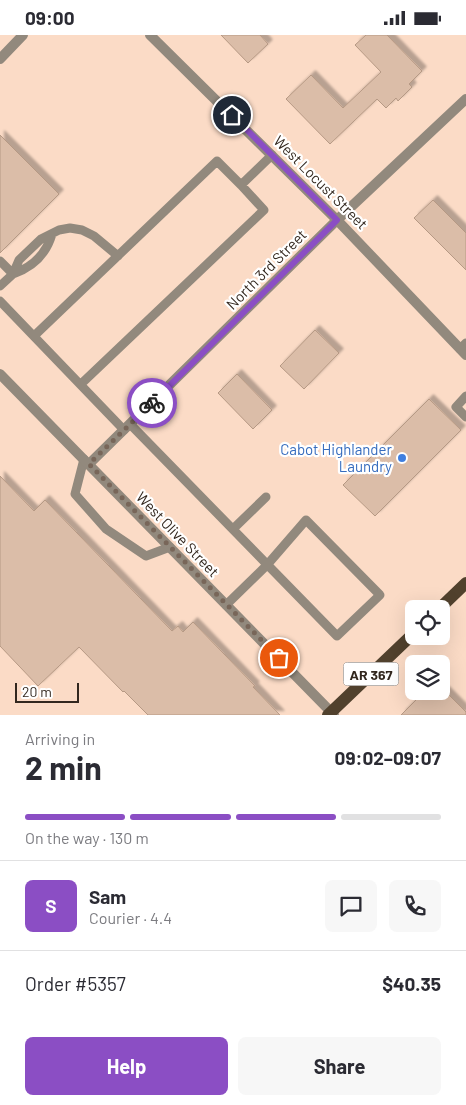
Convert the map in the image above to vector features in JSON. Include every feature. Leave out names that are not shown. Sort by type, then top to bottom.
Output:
[{"type":"main road","points":[[448,600],[466,583]]},
{"type":"main road","name":"AR 367","points":[[331,714],[405,642]]},
{"type":"street","points":[[0,59],[23,35]]},
{"type":"street","name":"West Locust Street","points":[[150,35],[464,349]]},
{"type":"street","name":"North 3rd Street","points":[[86,462],[127,427],[337,220],[466,99]]},
{"type":"street","name":"West Olive Street","points":[[0,374],[331,714]]},
{"type":"lane","points":[[240,185],[272,155]]},
{"type":"lane","points":[[34,336],[217,161],[264,210],[81,384]]},
{"type":"lane","points":[[0,287],[13,274],[27,269],[48,248],[52,235],[59,230],[70,228],[82,230],[94,236],[118,256]]},
{"type":"lane","points":[[0,261],[13,274]]},
{"type":"lane","points":[[0,301],[81,384],[232,529],[267,565],[337,636],[380,595],[306,520],[267,565],[226,605]]},
{"type":"lane","points":[[466,396],[456,407],[466,417]]},
{"type":"lane","points":[[86,462],[76,494],[106,529],[146,556],[170,547]]},
{"type":"lane","points":[[232,529],[266,497]]},
{"type":"building","points":[[221,35],[260,35],[268,44],[248,63]]},
{"type":"building","points":[[366,35],[387,35],[422,71],[409,84],[412,87],[398,101],[396,98],[386,108],[377,99],[330,144],[286,99],[311,75],[343,108],[381,72],[355,45]]},
{"type":"building","points":[[0,135],[59,194],[0,253]]},
{"type":"building","points":[[433,200],[466,233],[466,270],[414,218]]},
{"type":"building","points":[[315,330],[339,353],[304,389],[280,366]]},
{"type":"building","points":[[237,374],[272,410],[253,429],[218,393]]},
{"type":"building","name":"Cabot Highlander Laundry","points":[[429,399],[461,430],[375,516],[343,485]]},
{"type":"building","points":[[0,476],[34,511],[45,500],[172,631],[178,626],[183,632],[193,622],[255,686],[253,687],[280,715],[148,715],[79,647],[38,686],[0,646]]},
{"type":"building","points":[[450,696],[466,712],[466,715],[401,715],[416,700],[450,700]]},
{"type":"way so far","points":[[152,403],[89,464],[279,658]]},
{"type":"place","name":"Cabot Highlander Laundry","points":[[402,458]]},
{"type":"route","points":[[152,403],[337,220],[232,115]]}]
